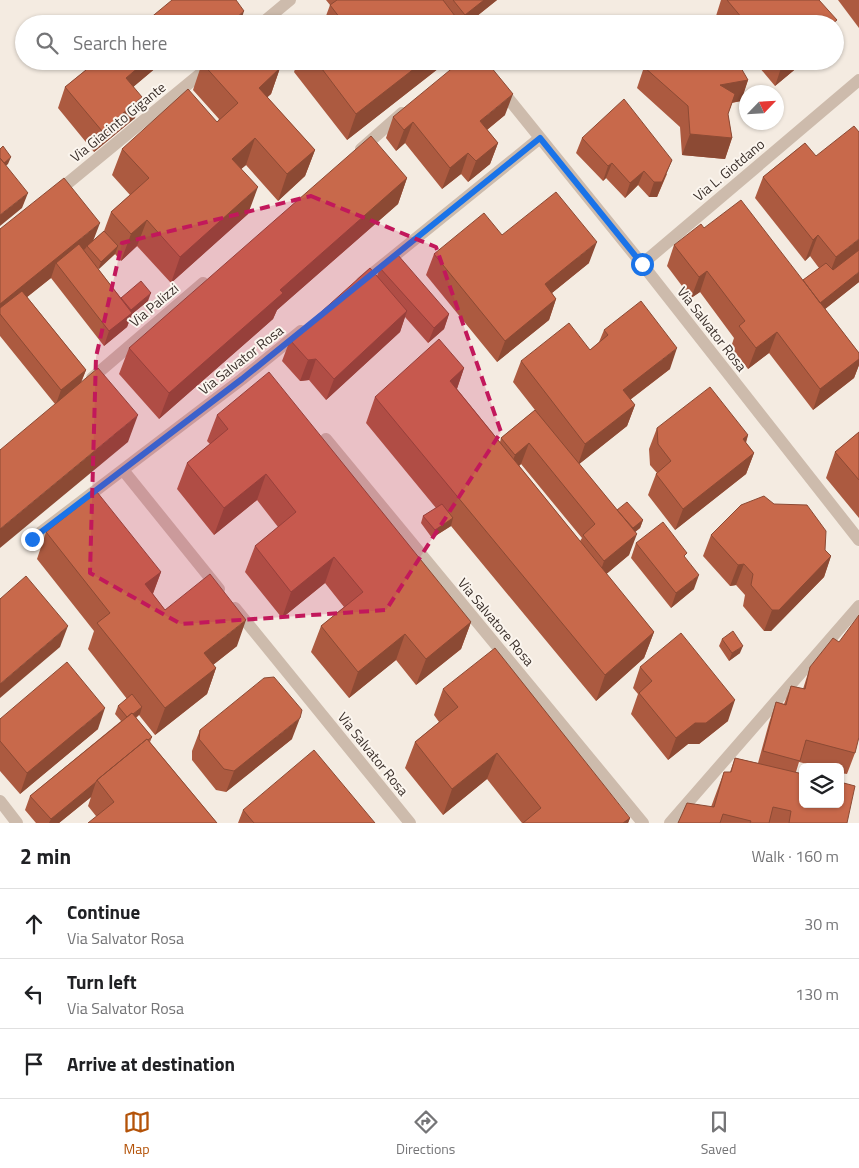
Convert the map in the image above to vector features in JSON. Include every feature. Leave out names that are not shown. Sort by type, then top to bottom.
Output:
[{"type":"street","points":[[272,15],[290,0]]},
{"type":"street","name":"Via Giacinto Gigante","points":[[63,187],[205,70]]},
{"type":"street","name":"Via Salvator Rosa","points":[[485,70],[642,264],[859,540]]},
{"type":"street","name":"Via L. Giotdano","points":[[642,264],[859,80]]},
{"type":"street","points":[[350,158],[410,106]]},
{"type":"street","points":[[349,292],[540,138]]},
{"type":"street","name":"Via Palizzi","points":[[92,378],[213,274]]},
{"type":"street","name":"Via Salvator Rosa","points":[[32,539],[242,379],[311,323]]},
{"type":"street","name":"Via Salvatore Rosa","points":[[326,440],[643,823]]},
{"type":"street","name":"Via Salvator Rosa","points":[[123,470],[410,823]]},
{"type":"street","points":[[670,823],[859,606]]},
{"type":"street","points":[[0,801],[17,823]]},
{"type":"highlighted area","points":[[311,196],[436,247],[501,432],[386,610],[181,624],[90,573],[96,357],[122,243]]},
{"type":"building","points":[[172,0],[236,0],[244,11],[239,15],[154,15]]},
{"type":"building","points":[[337,0],[443,0],[454,15],[338,15],[330,5]]},
{"type":"building","points":[[453,0],[484,0],[465,15]]},
{"type":"building","points":[[727,0],[819,0],[832,15],[740,15]]},
{"type":"building","points":[[86,70],[135,70],[126,78],[142,97],[102,131],[65,87]]},
{"type":"building","points":[[208,70],[278,70],[259,88],[315,150],[287,174],[255,138],[232,159],[258,187],[180,257],[147,220],[131,234],[111,212],[149,178],[122,149],[188,89],[217,122],[238,103]]},
{"type":"building","points":[[323,70],[412,70],[356,114]]},
{"type":"building","points":[[450,70],[493,70],[513,94],[480,121],[498,143],[476,161],[468,153],[450,168],[413,122],[404,130],[393,117]]},
{"type":"building","points":[[647,70],[742,70],[748,80],[720,85],[735,94],[728,114],[732,138],[690,134],[688,106]]},
{"type":"building","points":[[624,99],[672,160],[662,182],[654,182],[644,171],[630,183],[612,163],[608,166],[582,138]]},
{"type":"building","points":[[854,126],[859,132],[859,239],[836,257],[818,235],[813,240],[763,177],[805,143],[816,156]]},
{"type":"building","points":[[371,136],[407,178],[280,290],[283,293],[169,393],[129,348]]},
{"type":"building","points":[[3,146],[11,157],[4,163],[0,158],[0,149]]},
{"type":"building","points":[[0,158],[28,193],[0,215]]},
{"type":"building","points":[[64,178],[100,223],[0,304],[0,229]]},
{"type":"building","points":[[556,192],[597,242],[545,284],[556,299],[505,341],[434,254],[484,213],[502,235]]},
{"type":"building","points":[[741,200],[859,353],[859,359],[820,389],[777,332],[756,348],[739,326],[745,321],[707,271],[699,277],[674,245],[701,224],[704,228]]},
{"type":"building","points":[[104,231],[118,246],[101,262],[87,246]]},
{"type":"building","points":[[79,244],[132,313],[109,331],[56,263]]},
{"type":"building","points":[[859,250],[859,272],[820,303],[803,280],[826,263],[833,270]]},
{"type":"building","points":[[397,254],[449,314],[434,328],[380,268]]},
{"type":"building","points":[[370,268],[407,311],[334,379],[316,359],[308,360],[290,340]]},
{"type":"building","points":[[141,281],[151,293],[131,310],[121,298]]},
{"type":"building","points":[[22,291],[86,370],[61,390],[0,314],[0,308]]},
{"type":"building","points":[[641,301],[677,348],[623,390],[635,405],[585,444],[521,361],[569,323],[590,350],[608,335],[604,330]]},
{"type":"building","points":[[439,339],[464,368],[450,381],[654,632],[605,675],[375,397]]},
{"type":"building","points":[[98,368],[138,415],[0,529],[0,450]]},
{"type":"building","points":[[269,372],[471,622],[426,659],[405,634],[358,672],[321,626],[363,592],[334,557],[291,592],[255,546],[296,512],[266,474],[224,508],[187,463],[228,429],[217,415]]},
{"type":"building","points":[[710,387],[748,435],[743,439],[754,453],[683,509],[656,474],[671,461],[658,444],[657,428]]},
{"type":"building","points":[[535,410],[637,534],[604,561],[583,535],[595,524],[529,443],[515,455],[501,438]]},
{"type":"building","points":[[859,432],[859,480],[835,452]]},
{"type":"building","points":[[97,492],[161,572],[145,584],[165,610],[210,574],[246,620],[204,653],[216,668],[165,708],[97,623],[110,613],[46,532]]},
{"type":"building","points":[[764,496],[774,504],[807,505],[826,531],[825,550],[831,556],[779,610],[772,610],[751,585],[753,574],[744,564],[738,565],[711,535],[741,505]]},
{"type":"building","points":[[627,502],[643,520],[633,528],[617,510]]},
{"type":"building","points":[[442,504],[453,518],[435,530],[423,516]]},
{"type":"building","points":[[663,522],[687,553],[684,556],[699,575],[676,593],[636,543]]},
{"type":"building","points":[[26,576],[68,626],[0,684],[0,599]]},
{"type":"building","points":[[859,615],[859,737],[855,753],[806,740],[800,761],[763,751],[776,702],[786,705],[791,686],[805,689],[810,667],[833,638],[839,642]]},
{"type":"building","points":[[733,631],[743,646],[732,653],[722,639]]},
{"type":"building","points":[[681,633],[735,700],[706,723],[695,723],[676,738],[639,693],[652,681],[640,667]]},
{"type":"building","points":[[495,648],[630,818],[623,823],[523,823],[541,808],[497,753],[452,789],[415,742],[458,707],[443,689]]},
{"type":"building","points":[[67,662],[105,708],[27,773],[0,741],[0,719]]},
{"type":"building","points":[[274,677],[302,710],[300,718],[234,771],[224,769],[199,739],[200,730],[264,678]]},
{"type":"building","points":[[132,694],[142,707],[127,717],[118,706]]},
{"type":"building","points":[[132,713],[152,737],[147,739],[51,819],[30,796]]},
{"type":"building","points":[[147,739],[217,823],[88,823],[114,802],[97,780]]},
{"type":"building","points":[[314,750],[375,823],[254,823],[243,810]]},
{"type":"building","points":[[735,758],[799,773],[799,808],[844,808],[844,783],[855,786],[847,823],[789,823],[791,811],[773,807],[769,823],[750,823],[751,821],[723,814],[720,823],[678,823],[687,803],[714,807],[724,772],[731,772]]},
{"type":"route","points":[[32,539],[242,379],[540,138],[642,264]]}]
